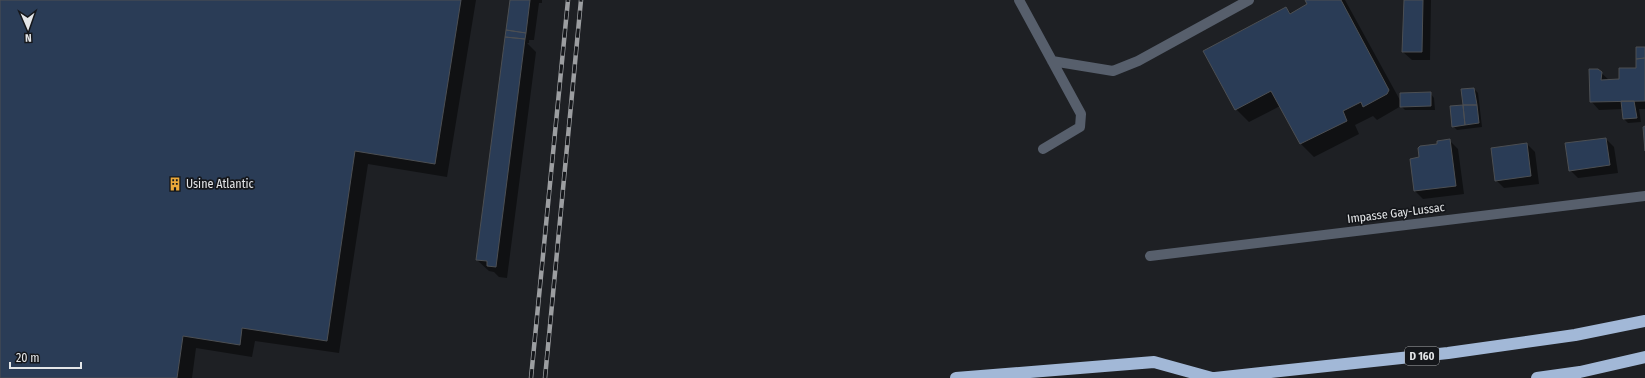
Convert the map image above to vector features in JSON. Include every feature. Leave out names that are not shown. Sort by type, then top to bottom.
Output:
[{"type":"highway","name":"D 160","points":[[1214,378],[1448,353],[1575,335],[1645,321]]},
{"type":"highway","points":[[1537,378],[1580,372],[1645,357]]},
{"type":"highway","points":[[956,378],[1154,362],[1214,378]]},
{"type":"street","points":[[1019,0],[1081,114],[1080,127],[1043,149]]},
{"type":"street","points":[[1052,61],[1112,70],[1138,61],[1249,0]]},
{"type":"street","name":"Impasse Gay-Lussac","points":[[1150,256],[1645,196]]},
{"type":"building","name":"Usine Atlantic","points":[[0,0],[461,0],[435,164],[355,151],[327,341],[242,328],[240,345],[183,336],[177,378],[0,378]]},
{"type":"building","points":[[510,0],[530,0],[526,33],[506,30]]},
{"type":"building","points":[[1305,0],[1341,0],[1389,90],[1387,94],[1363,107],[1361,102],[1343,111],[1347,121],[1300,144],[1271,91],[1235,110],[1203,51],[1286,7],[1290,14],[1307,4]]},
{"type":"building","points":[[1404,0],[1423,0],[1422,52],[1402,52]]},
{"type":"building","points":[[506,30],[526,33],[525,39],[505,37]]},
{"type":"building","points":[[505,37],[525,39],[496,267],[487,266],[487,261],[476,260]]},
{"type":"building","points":[[1636,47],[1645,47],[1645,58],[1636,59]]},
{"type":"building","points":[[1645,58],[1645,101],[1590,102],[1589,69],[1598,69],[1602,72],[1601,80],[1619,79],[1619,68],[1636,68],[1636,59]]},
{"type":"building","points":[[1474,88],[1477,105],[1463,105],[1461,89]]},
{"type":"building","points":[[1431,92],[1431,106],[1400,107],[1400,93]]},
{"type":"building","points":[[1621,101],[1634,101],[1637,118],[1623,119]]},
{"type":"building","points":[[1463,105],[1465,125],[1452,127],[1450,106]]},
{"type":"building","points":[[1463,105],[1477,105],[1479,123],[1465,125]]},
{"type":"building","points":[[1645,126],[1645,151],[1643,127]]},
{"type":"building","points":[[1606,138],[1610,165],[1569,171],[1565,143]]},
{"type":"building","points":[[1450,139],[1456,186],[1414,191],[1410,159],[1419,157],[1418,148],[1420,146],[1437,144],[1437,141]]},
{"type":"building","points":[[1527,143],[1531,176],[1495,181],[1491,148]]},
{"type":"railway","points":[[531,378],[568,0]]},
{"type":"railway","points":[[545,378],[581,0]]},
{"type":"place","name":"Usine Atlantic","points":[[175,184]]}]
